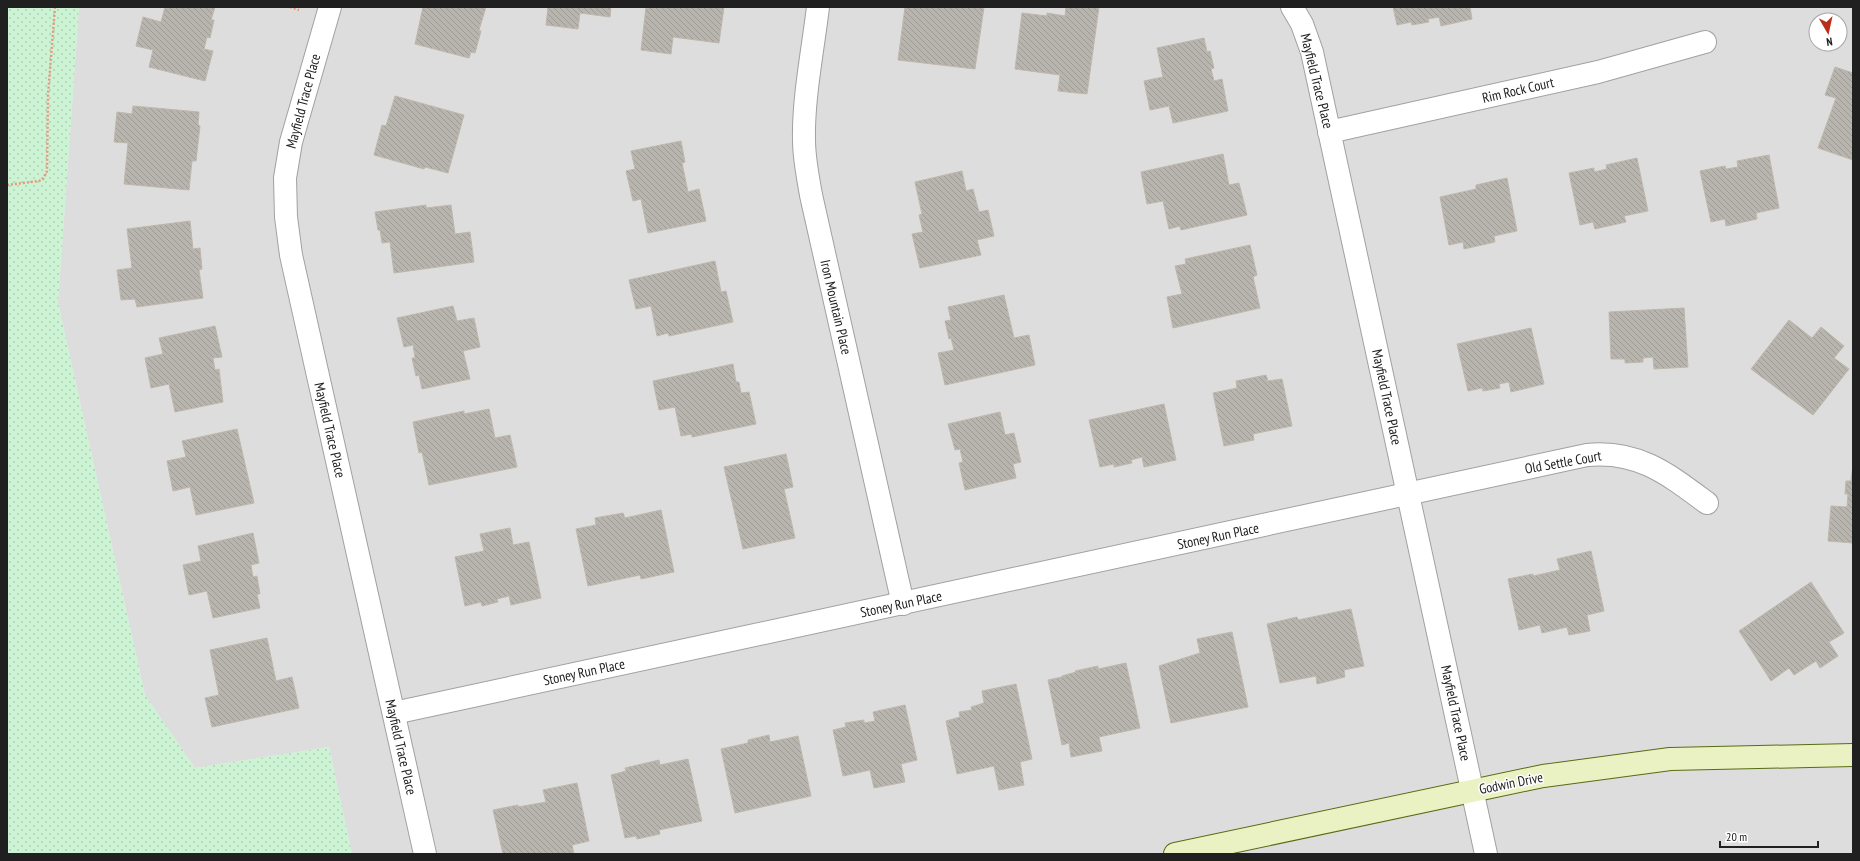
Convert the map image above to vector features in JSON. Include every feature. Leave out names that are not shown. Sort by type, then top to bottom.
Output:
[{"type":"street","name":"Mayfield Trace Place","points":[[330,7],[291,142],[285,178],[286,217],[291,255],[425,854]]},
{"type":"street","name":"Iron Mountain Place","points":[[818,7],[805,112],[804,140],[806,165],[813,203],[903,604]]},
{"type":"street","name":"Mayfield Trace Place","points":[[1292,7],[1302,24],[1312,52],[1486,854]]},
{"type":"street","name":"Rim Rock Court","points":[[1329,132],[1598,72],[1704,42]]},
{"type":"street","name":"Old Settle Court","points":[[1408,494],[1586,455],[1605,453],[1623,456],[1650,464],[1675,479],[1707,503]]},
{"type":"street","name":"Stoney Run Place","points":[[394,713],[1408,494]]},
{"type":"street","name":"Godwin Drive","points":[[1175,854],[1543,776],[1670,759],[1853,755]]},
{"type":"path","points":[[7,185],[35,182],[43,179],[46,175],[48,95],[55,7]]},
{"type":"shaded area","points":[[79,7],[1853,7],[1853,854],[352,854],[329,747],[195,768],[145,695],[58,303]]},
{"type":"green space","points":[[7,7],[79,7],[58,303],[145,695],[195,768],[329,747],[352,854],[7,854]]},
{"type":"building","points":[[165,7],[215,7],[211,20],[214,20],[210,38],[207,37],[204,49],[213,51],[205,81],[149,67],[153,50],[136,46],[143,17],[161,22]]},
{"type":"building","points":[[423,7],[486,7],[479,30],[481,31],[475,53],[471,52],[469,58],[415,44]]},
{"type":"building","points":[[548,7],[611,7],[610,17],[580,13],[578,29],[546,25]]},
{"type":"building","points":[[646,7],[724,7],[719,43],[673,37],[671,54],[641,50]]},
{"type":"building","points":[[905,7],[984,7],[975,69],[898,60]]},
{"type":"building","points":[[1066,7],[1099,7],[1087,94],[1058,91],[1060,75],[1015,69],[1022,13],[1047,16],[1047,13],[1065,16]]},
{"type":"building","points":[[1393,7],[1470,7],[1472,19],[1441,26],[1439,17],[1428,19],[1429,22],[1412,25],[1411,22],[1397,25]]},
{"type":"building","points":[[1204,38],[1207,52],[1210,51],[1214,68],[1211,69],[1214,81],[1222,79],[1228,111],[1173,123],[1169,106],[1150,110],[1144,81],[1163,77],[1157,48]]},
{"type":"building","points":[[1835,67],[1853,73],[1853,160],[1818,148],[1836,98],[1825,95]]},
{"type":"building","points":[[395,96],[464,115],[448,173],[425,167],[424,169],[374,155],[382,125],[386,126]]},
{"type":"building","points":[[133,106],[199,112],[198,125],[200,126],[196,161],[192,161],[189,190],[124,184],[128,143],[114,142],[117,112],[132,114]]},
{"type":"building","points":[[681,141],[685,162],[682,163],[688,192],[699,189],[706,221],[648,233],[641,199],[633,201],[626,171],[635,169],[631,151]]},
{"type":"building","points":[[1223,154],[1229,185],[1239,183],[1247,215],[1181,230],[1180,226],[1169,229],[1163,201],[1147,204],[1141,172]]},
{"type":"building","points":[[1769,155],[1779,208],[1756,213],[1757,219],[1726,226],[1725,219],[1711,222],[1700,171],[1725,166],[1726,169],[1738,167],[1737,161]]},
{"type":"building","points":[[1637,158],[1648,211],[1624,216],[1626,222],[1595,229],[1593,222],[1580,225],[1569,173],[1594,168],[1594,172],[1607,169],[1606,165]]},
{"type":"building","points":[[962,171],[966,191],[973,189],[979,212],[988,210],[994,236],[977,240],[981,255],[920,268],[912,234],[923,232],[919,215],[922,214],[915,182]]},
{"type":"building","points":[[1507,178],[1517,231],[1494,236],[1495,242],[1464,249],[1463,242],[1449,245],[1440,197],[1476,189],[1476,185]]},
{"type":"building","points":[[426,205],[426,208],[451,205],[455,234],[470,232],[474,262],[394,273],[390,242],[382,243],[375,212]]},
{"type":"building","points":[[190,221],[193,249],[200,248],[202,269],[199,270],[203,298],[137,307],[135,299],[121,300],[117,270],[132,268],[127,229]]},
{"type":"building","points":[[1250,245],[1257,275],[1253,277],[1260,308],[1173,328],[1167,297],[1182,294],[1175,266],[1186,264],[1185,259]]},
{"type":"building","points":[[715,261],[721,292],[726,291],[733,322],[669,336],[668,333],[657,336],[651,306],[636,309],[629,280]]},
{"type":"building","points":[[1004,295],[1014,338],[1029,335],[1035,365],[945,385],[938,353],[954,350],[951,338],[949,339],[945,321],[951,320],[948,307]]},
{"type":"building","points":[[453,306],[457,321],[474,318],[480,347],[463,351],[470,379],[422,389],[419,375],[416,376],[412,358],[415,358],[413,345],[404,347],[397,318]]},
{"type":"building","points":[[1684,308],[1688,367],[1654,369],[1653,357],[1643,358],[1643,362],[1625,363],[1625,359],[1611,359],[1609,312]]},
{"type":"building","points":[[1789,320],[1812,338],[1821,327],[1844,346],[1834,358],[1849,369],[1813,415],[1751,369]]},
{"type":"building","points":[[215,326],[222,357],[213,358],[215,370],[219,369],[223,402],[175,412],[169,384],[151,388],[145,358],[163,354],[159,338]]},
{"type":"building","points":[[1531,328],[1544,384],[1511,392],[1509,382],[1499,384],[1500,388],[1483,391],[1482,388],[1468,391],[1457,344]]},
{"type":"building","points":[[733,364],[736,382],[739,382],[741,393],[749,392],[756,424],[692,437],[692,434],[681,436],[675,407],[659,410],[653,381]]},
{"type":"building","points":[[1266,375],[1268,381],[1282,379],[1292,426],[1253,434],[1254,440],[1224,446],[1213,393],[1237,388],[1236,381]]},
{"type":"building","points":[[1164,404],[1176,460],[1144,467],[1142,457],[1131,460],[1132,463],[1114,467],[1114,464],[1100,467],[1089,420]]},
{"type":"building","points":[[489,409],[495,438],[510,435],[517,467],[429,485],[422,452],[419,453],[413,422],[464,411],[464,414]]},
{"type":"building","points":[[1000,412],[1005,435],[1014,433],[1021,462],[1013,464],[1016,478],[965,490],[959,463],[963,462],[960,449],[955,450],[948,424]]},
{"type":"building","points":[[237,429],[254,503],[196,515],[190,487],[173,491],[167,461],[186,457],[182,441]]},
{"type":"building","points":[[786,454],[793,487],[784,489],[795,538],[743,549],[724,467]]},
{"type":"building","points":[[1853,465],[1853,543],[1828,541],[1831,506],[1847,507],[1848,494],[1845,494],[1846,481],[1851,481]]},
{"type":"building","points":[[661,510],[674,572],[641,579],[640,575],[588,586],[576,529],[596,525],[595,518],[623,513],[625,518]]},
{"type":"building","points":[[510,528],[513,545],[529,542],[541,598],[511,605],[509,596],[497,599],[498,602],[482,606],[481,602],[465,606],[455,557],[484,551],[480,534]]},
{"type":"building","points":[[253,533],[259,563],[251,565],[253,577],[257,576],[260,594],[257,594],[260,608],[213,618],[207,591],[189,595],[183,565],[201,561],[198,546]]},
{"type":"building","points":[[1591,551],[1604,611],[1587,615],[1590,631],[1569,635],[1567,627],[1542,633],[1540,625],[1519,630],[1508,579],[1533,574],[1533,576],[1560,570],[1557,559]]},
{"type":"building","points":[[1811,582],[1844,633],[1829,642],[1838,656],[1820,668],[1816,661],[1794,675],[1789,668],[1771,681],[1739,631]]},
{"type":"building","points":[[1351,609],[1364,666],[1344,670],[1345,677],[1317,684],[1316,676],[1280,683],[1267,624],[1297,617],[1298,620]]},
{"type":"building","points":[[1232,632],[1248,707],[1171,723],[1159,666],[1200,653],[1197,639]]},
{"type":"building","points":[[267,638],[276,681],[292,677],[299,708],[212,727],[205,698],[219,695],[210,650]]},
{"type":"building","points":[[1126,663],[1140,728],[1099,737],[1102,751],[1071,757],[1069,743],[1062,745],[1048,680],[1062,677],[1076,672],[1075,671],[1098,666],[1098,669]]},
{"type":"building","points":[[1016,684],[1032,759],[1020,762],[1024,785],[999,790],[994,766],[957,774],[946,721],[960,717],[959,712],[972,710],[971,707],[984,703],[982,691]]},
{"type":"building","points":[[905,705],[917,760],[901,764],[905,782],[874,788],[870,770],[843,776],[833,730],[846,727],[845,723],[864,720],[864,723],[875,721],[873,712]]},
{"type":"building","points":[[769,735],[770,742],[798,736],[811,796],[735,813],[721,749],[748,743],[748,740]]},
{"type":"building","points":[[688,759],[702,821],[659,830],[660,834],[637,839],[636,836],[625,838],[611,775],[626,771],[625,768],[659,760],[660,765]]},
{"type":"building","points":[[577,783],[589,841],[572,845],[574,854],[503,854],[493,810],[518,805],[518,807],[546,802],[543,790]]}]
